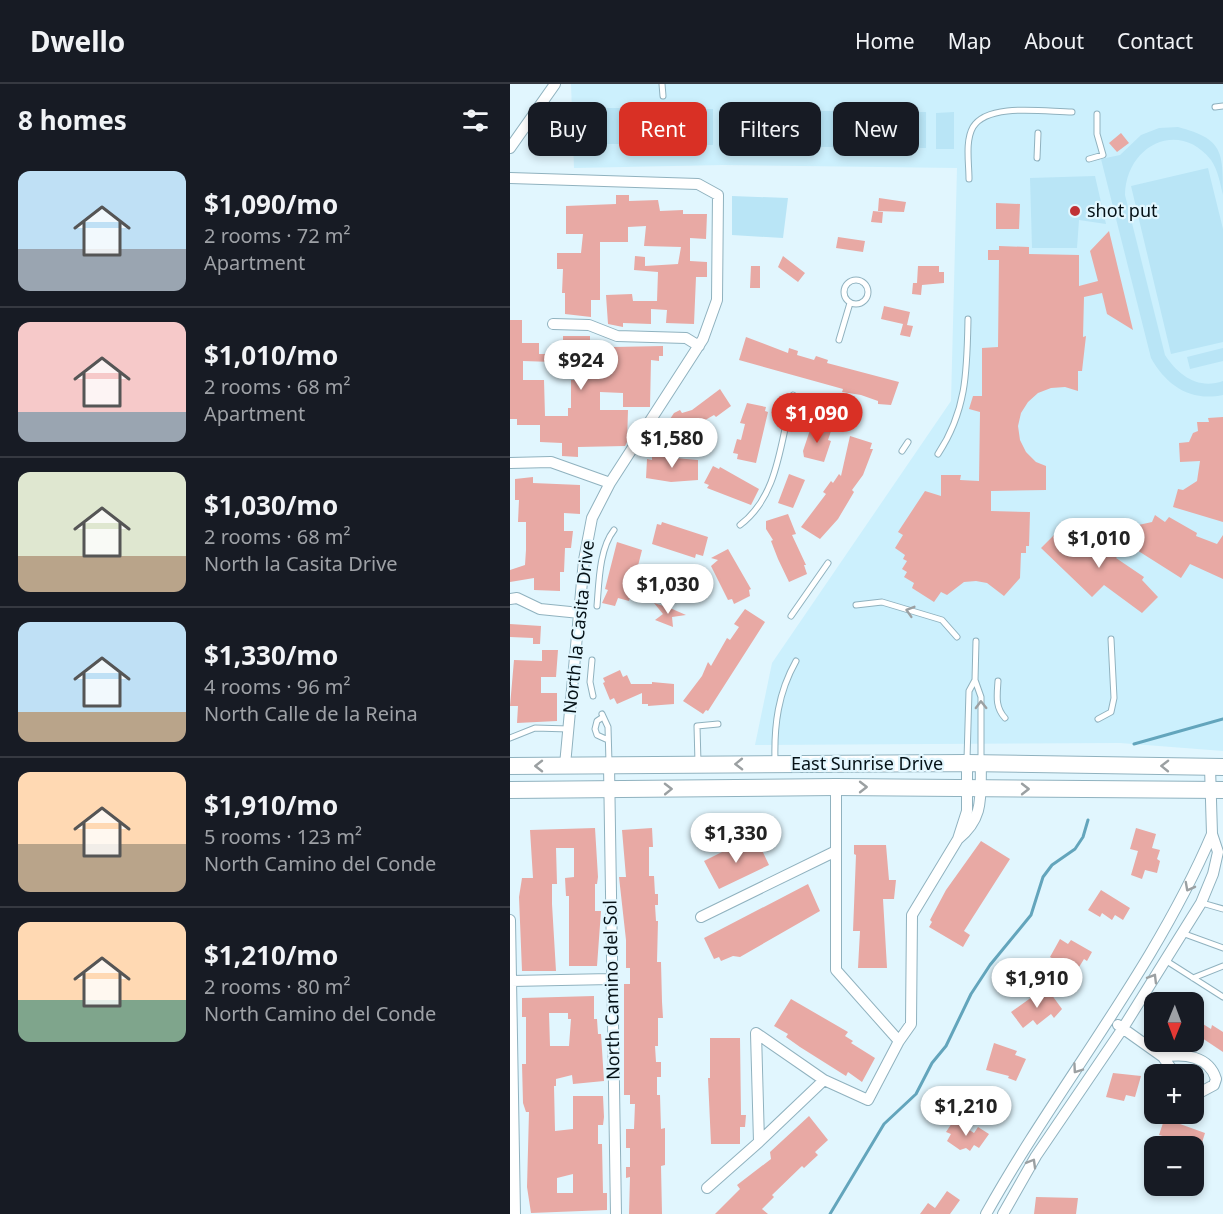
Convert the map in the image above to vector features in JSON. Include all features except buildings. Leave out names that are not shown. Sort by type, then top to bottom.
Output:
[{"type":"main road","name":"East Sunrise Drive","points":[[510,766],[974,763],[1216,767]]},
{"type":"main road","name":"East Sunrise Drive","points":[[510,790],[836,787],[1217,790]]},
{"type":"street","points":[[510,148],[555,84]]},
{"type":"street","name":"North la Casita Drive","points":[[510,178],[698,184],[718,195],[717,300],[699,346],[610,483],[592,518],[584,560],[565,765]]},
{"type":"street","points":[[553,324],[589,325],[617,336],[686,338],[699,346]]},
{"type":"street","points":[[510,464],[552,462],[610,483]]},
{"type":"street","points":[[510,599],[518,598],[540,609],[580,613]]},
{"type":"street","points":[[759,1142],[756,1033],[824,1080],[868,1100],[899,1041],[911,1024],[912,915],[958,839],[973,788],[974,763]]},
{"type":"street","name":"North Camino del Sol","points":[[609,765],[616,1214]]},
{"type":"street","points":[[986,1214],[1023,1149],[1110,1021],[1185,895],[1212,834],[1217,790],[1216,767]]},
{"type":"street","points":[[836,787],[836,970],[899,1041]]},
{"type":"street","points":[[1004,1214],[1036,1156],[1123,1028],[1201,903],[1214,874],[1218,852],[1212,834]]},
{"type":"street","points":[[701,917],[836,851]]},
{"type":"street","points":[[510,920],[515,1214]]},
{"type":"street","points":[[511,981],[611,979]]},
{"type":"street","points":[[1110,1021],[1163,1057],[1168,1064]]},
{"type":"street","points":[[1163,1057],[1197,1058],[1209,1065],[1216,1079],[1214,1085],[1204,1090]]},
{"type":"street","points":[[707,1188],[824,1080]]},
{"type":"lane","points":[[662,84],[663,96]]},
{"type":"lane","points":[[1215,106],[1223,106]]},
{"type":"lane","points":[[969,179],[970,138],[973,127],[984,115],[1007,111],[1072,112]]},
{"type":"lane","points":[[1089,159],[1103,155],[1097,134],[1097,114]]},
{"type":"lane","points":[[1037,158],[1038,133]]},
{"type":"lane","points":[[854,280],[863,281],[869,291],[867,299],[861,304],[850,303],[844,296],[845,288],[854,280]]},
{"type":"lane","points":[[839,340],[850,303]]},
{"type":"lane","points":[[938,454],[957,417],[967,380],[968,319]]},
{"type":"lane","points":[[740,525],[760,507],[769,486],[782,450],[793,395]]},
{"type":"lane","points":[[902,451],[908,442]]},
{"type":"lane","points":[[597,606],[599,577],[610,536],[614,530]]},
{"type":"lane","points":[[791,616],[828,564]]},
{"type":"lane","points":[[856,604],[882,602],[942,620],[957,637]]},
{"type":"lane","points":[[1098,719],[1111,712],[1114,698],[1111,639]]},
{"type":"lane","points":[[974,763],[981,697],[975,680],[976,641]]},
{"type":"lane","points":[[592,660],[590,682],[593,696]]},
{"type":"lane","points":[[775,764],[775,727],[781,694],[796,661]]},
{"type":"lane","points":[[974,763],[969,691],[975,680]]},
{"type":"lane","points":[[998,681],[997,702],[999,712],[1005,718]]},
{"type":"lane","points":[[608,740],[597,735],[595,729],[597,721],[602,716],[608,727],[609,765]]},
{"type":"lane","points":[[698,765],[697,726],[718,724]]},
{"type":"lane","points":[[510,738],[535,728],[569,729]]},
{"type":"lane","points":[[1201,903],[1223,909]]},
{"type":"lane","points":[[1182,932],[1223,948]]},
{"type":"lane","points":[[1164,959],[1223,997]]},
{"type":"lane","points":[[1193,978],[1223,966]]},
{"type":"shaded area","points":[[571,84],[1223,84],[1223,751],[1120,743],[755,745],[772,663],[951,401],[957,168],[723,165],[574,168],[574,156],[607,156],[607,102],[572,102]]},
{"type":"shaded area","points":[[607,108],[619,108],[619,144],[607,144]]},
{"type":"shaded area","points":[[707,109],[713,109],[713,145],[707,145]]},
{"type":"shaded area","points":[[821,111],[833,111],[833,147],[821,147]]},
{"type":"shaded area","points":[[919,112],[926,112],[926,148],[919,148]]},
{"type":"shaded area","points":[[954,112],[954,149],[936,149],[936,113]]},
{"type":"shaded area","points":[[1178,127],[1204,136],[1217,149],[1221,157],[1223,195],[1211,160],[1198,148],[1184,141],[1170,140],[1156,143],[1144,151],[1134,163],[1128,177],[1125,195],[1165,355],[1176,369],[1190,379],[1205,384],[1223,381],[1223,395],[1211,397],[1180,389],[1164,376],[1151,358],[1101,159],[1120,155],[1141,135],[1159,128]]},
{"type":"shaded area","points":[[1208,168],[1223,229],[1223,342],[1171,354],[1131,186]]},
{"type":"shaded area","points":[[1095,176],[1106,224],[1079,220],[1077,248],[1032,248],[1030,178]]},
{"type":"shaded area","points":[[732,196],[788,198],[783,238],[732,235]]},
{"type":"shaded area","points":[[1223,348],[1223,361],[1190,369],[1187,357]]},
{"type":"waterway","points":[[1134,744],[1223,719]]},
{"type":"waterway","points":[[830,1214],[884,1124],[916,1094],[932,1063],[946,1046],[971,994],[990,965],[1031,915],[1043,877],[1052,865],[1075,849],[1083,837],[1088,820]]},
{"type":"place","name":"shot put","points":[[1075,211]]}]
